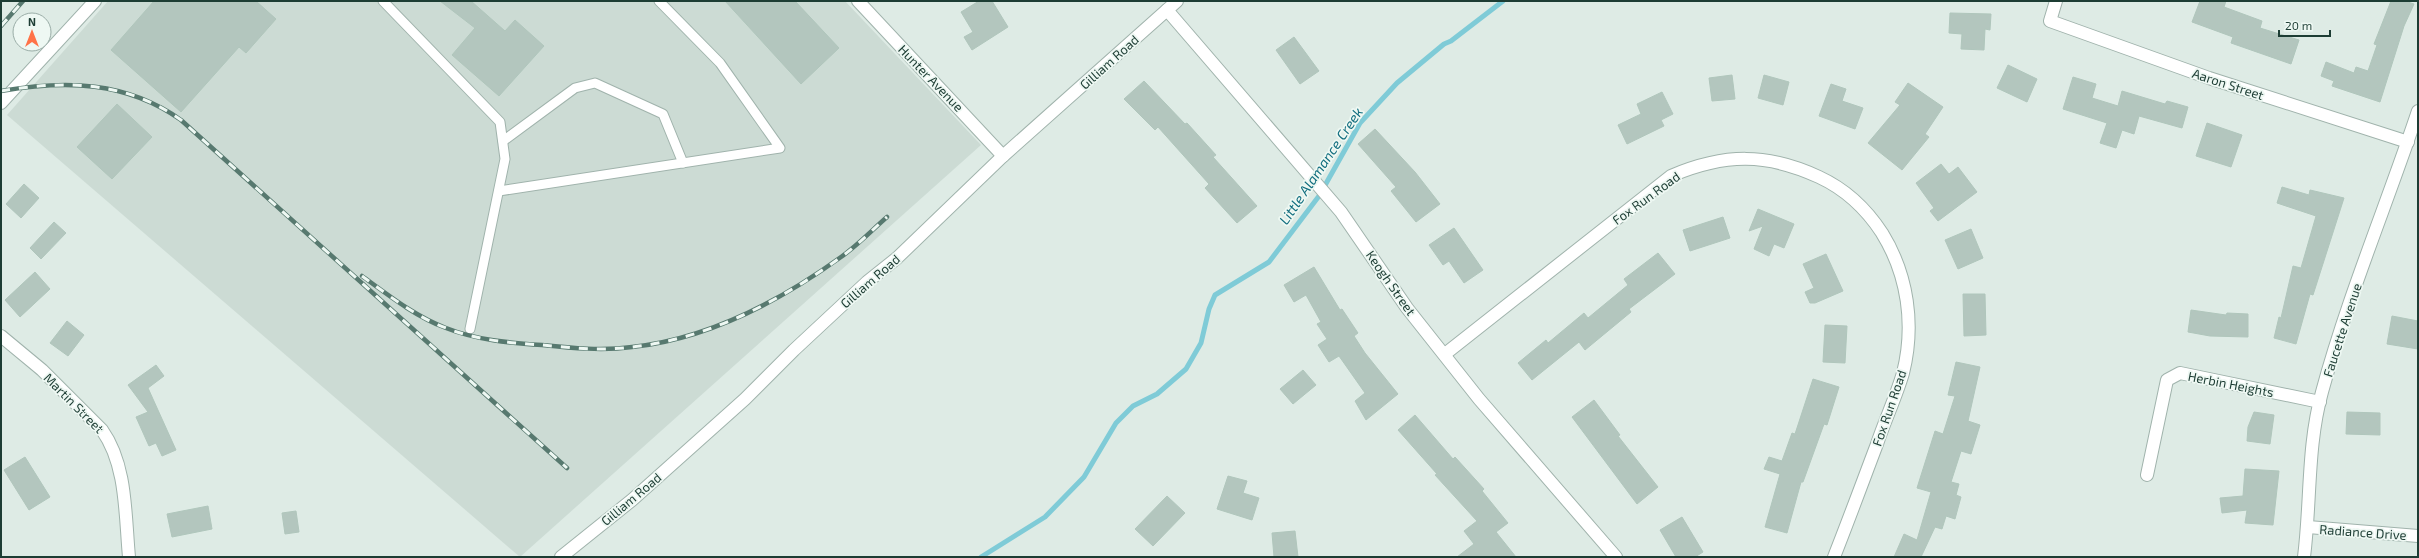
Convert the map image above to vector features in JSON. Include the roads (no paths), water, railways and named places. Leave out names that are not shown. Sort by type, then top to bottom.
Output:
[{"type":"street","points":[[1,103],[94,1]]},
{"type":"street","name":"Hunter Avenue","points":[[858,1],[1003,156]]},
{"type":"street","name":"Gilliam Road","points":[[561,557],[632,500],[745,400],[794,350],[867,282],[896,258],[1003,156],[1177,1]]},
{"type":"street","name":"Aaron Street","points":[[2056,1],[2050,21],[2209,78],[2408,142]]},
{"type":"street","name":"Keogh Street","points":[[1167,10],[1341,212],[1407,308],[1445,354],[1479,399],[1616,557]]},
{"type":"street","name":"Faucette Avenue","points":[[2304,557],[2308,527],[2310,464],[2320,402],[2360,274],[2418,111]]},
{"type":"street","name":"Fox Run Road","points":[[1445,354],[1671,176],[1697,165],[1724,159],[1754,158],[1794,166],[1828,181],[1854,200],[1875,222],[1891,248],[1899,266],[1908,305],[1908,335],[1903,372],[1834,557]]},
{"type":"street","name":"Martin Street","points":[[1,336],[42,370],[102,430],[110,441],[120,473],[129,557]]},
{"type":"street","name":"Herbin Heights","points":[[2147,475],[2167,380],[2180,373],[2320,402]]},
{"type":"street","name":"Radiance Drive","points":[[2308,527],[2418,536]]},
{"type":"lane","points":[[383,1],[500,122],[505,159],[470,329]]},
{"type":"lane","points":[[499,191],[780,148],[720,63],[659,1]]},
{"type":"lane","points":[[503,141],[575,88],[595,83],[663,114],[683,162]]},
{"type":"waterway","name":"Little Alamance Creek","points":[[981,557],[1045,517],[1084,477],[1116,423],[1133,406],[1157,394],[1186,369],[1201,343],[1209,309],[1215,295],[1269,262],[1319,196],[1360,123],[1397,83],[1444,44],[1451,41],[1503,1]]},
{"type":"railway","points":[[1,26],[23,1]]},
{"type":"railway","points":[[1,91],[49,85],[95,87],[139,97],[160,107],[181,120],[567,468]]},
{"type":"railway","points":[[362,276],[402,305],[424,318],[457,332],[505,342],[598,349],[632,347],[660,343],[688,336],[742,316],[768,303],[818,273],[841,257],[887,217]]}]
